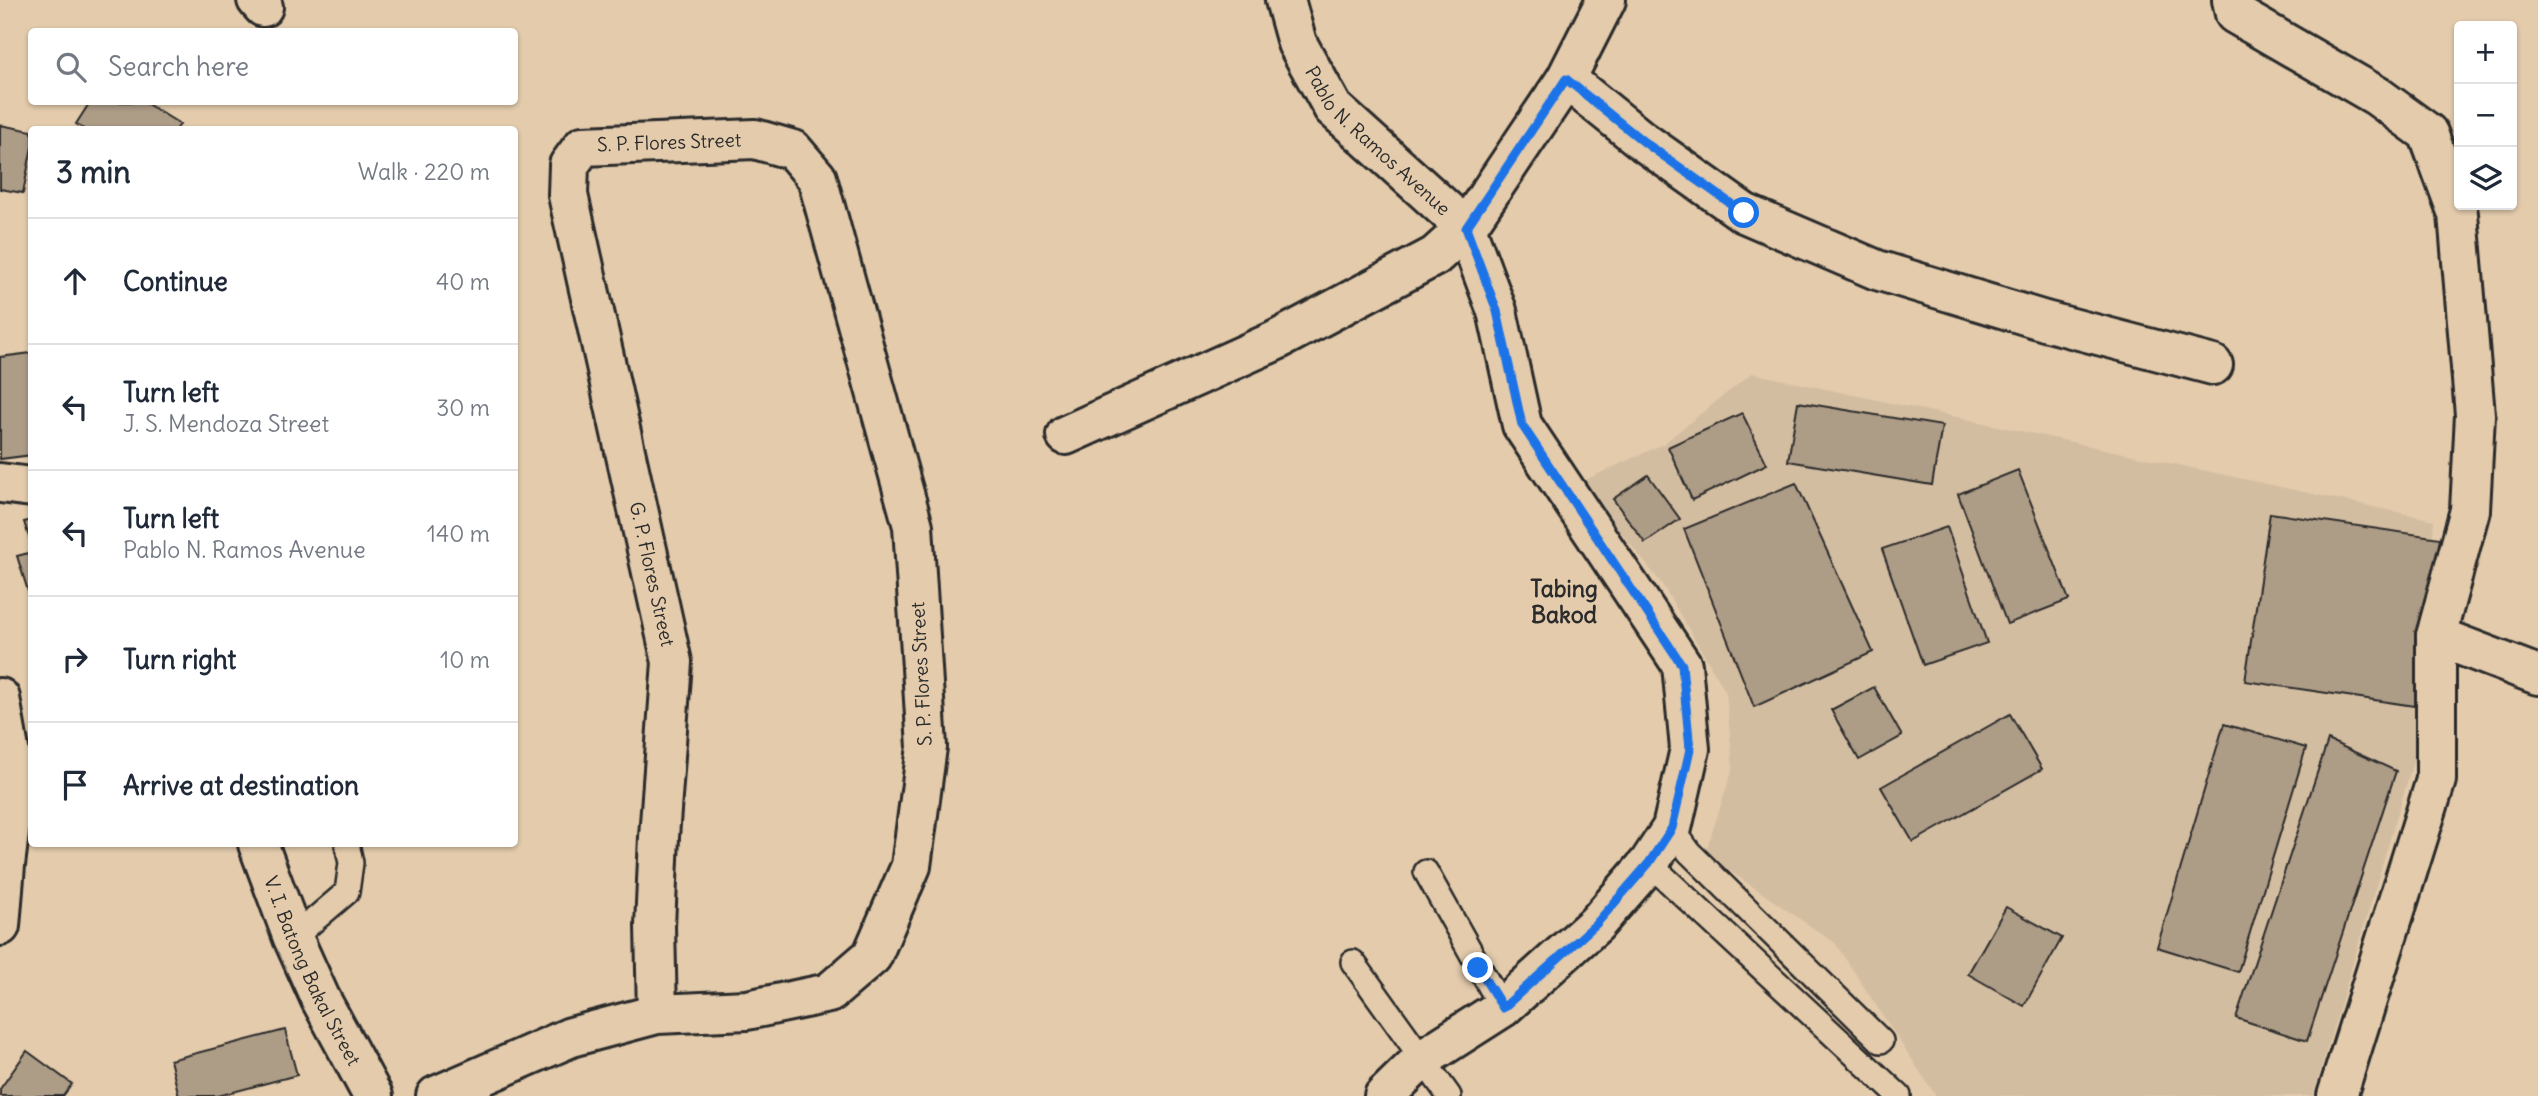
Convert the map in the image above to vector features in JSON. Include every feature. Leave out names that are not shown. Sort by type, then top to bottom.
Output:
[{"type":"street","name":"Pablo N. Ramos Avenue","points":[[1285,0],[1297,43],[1333,108],[1466,228],[1497,311],[1522,425],[1682,665],[1690,749],[1672,828],[1649,863],[1596,924],[1503,1008],[1422,1059],[1384,1096]]},
{"type":"street","points":[[1066,435],[1275,341],[1435,256],[1466,228],[1566,79],[1606,0]]},
{"type":"street","points":[[2232,0],[2235,14],[2377,96],[2428,132],[2458,214],[2475,415],[2470,510],[2435,636],[2436,780],[2337,1096]]},
{"type":"street","points":[[1566,79],[1644,142],[1744,213],[1877,270],[2045,321],[2213,365]]},
{"type":"street","name":"S. P. Flores Street","points":[[436,1096],[571,1037],[657,1014],[747,1010],[829,993],[872,956],[911,866],[927,747],[913,526],[817,178],[793,150],[755,139],[583,146]]},
{"type":"street","name":"G. P. Flores Street","points":[[583,146],[569,165],[568,195],[672,662],[659,837],[657,1014]]},
{"type":"street","points":[[0,483],[28,486]]},
{"type":"street","points":[[2435,636],[2538,676]]},
{"type":"street","points":[[0,698],[15,784],[0,926]]},
{"type":"street","name":"V. I. Batong Bakal Street","points":[[259,847],[293,938],[320,998],[373,1096]]},
{"type":"lane","points":[[1672,828],[1689,852],[1881,1041]]},
{"type":"lane","points":[[293,938],[346,892],[351,863],[348,847]]},
{"type":"lane","points":[[1649,863],[1899,1096]]},
{"type":"lane","points":[[1426,872],[1503,1008]]},
{"type":"lane","points":[[1353,962],[1449,1096]]},
{"type":"shaded area","points":[[1752,373],[2434,520],[2415,756],[2313,1096],[1936,1096],[1835,943],[1705,854],[1733,768],[1726,692],[1662,584],[1581,482],[1663,444]]},
{"type":"building","points":[[88,105],[149,105],[180,124],[79,126],[76,124]]},
{"type":"building","points":[[0,125],[28,130],[28,167],[23,193],[0,189]]},
{"type":"building","points":[[28,354],[28,456],[0,459],[0,357]]},
{"type":"building","points":[[1798,402],[1942,426],[1932,485],[1788,461]]},
{"type":"building","points":[[1742,413],[1767,464],[1692,500],[1668,447]]},
{"type":"building","points":[[2018,470],[2069,600],[2007,624],[1958,494]]},
{"type":"building","points":[[1648,475],[1680,519],[1645,543],[1613,499]]},
{"type":"building","points":[[1796,483],[1873,652],[1754,707],[1684,529]]},
{"type":"building","points":[[2270,513],[2440,538],[2415,706],[2245,681]]},
{"type":"building","points":[[1947,527],[1987,643],[1923,665],[1882,549]]},
{"type":"building","points":[[28,553],[28,591],[17,556]]},
{"type":"building","points":[[1874,687],[1902,736],[1859,760],[1831,710]]},
{"type":"building","points":[[2010,714],[2042,769],[1913,842],[1881,787]]},
{"type":"building","points":[[2224,724],[2306,748],[2238,972],[2157,947]]},
{"type":"building","points":[[2328,740],[2396,771],[2307,1041],[2236,1018]]},
{"type":"building","points":[[2006,907],[2062,938],[2024,1006],[1968,974]]},
{"type":"building","points":[[285,1030],[297,1075],[218,1096],[179,1096],[170,1060]]},
{"type":"building","points":[[27,1051],[72,1084],[63,1096],[0,1096],[0,1089]]},
{"type":"district","name":"Tabing Bakod","points":[[1564,601]]},
{"type":"route","points":[[1478,968],[1503,1008],[1596,924],[1649,863],[1672,828],[1690,749],[1682,665],[1522,425],[1497,311],[1466,228],[1566,79],[1644,142],[1744,213]]}]
